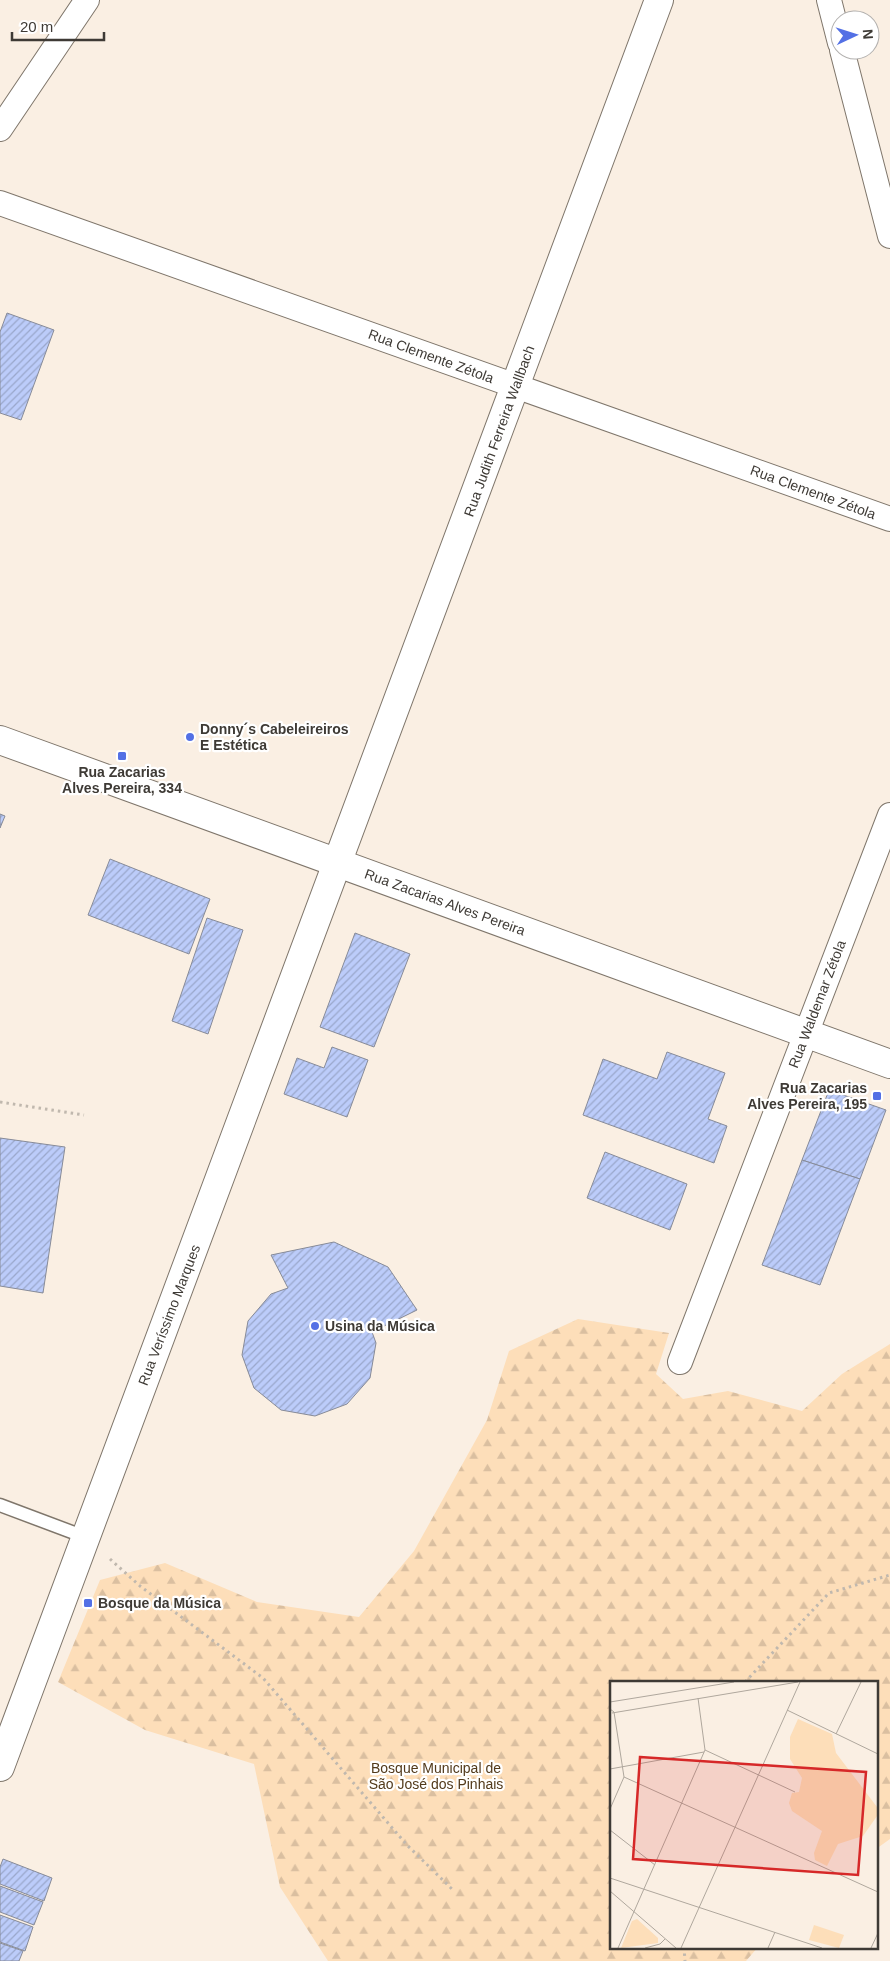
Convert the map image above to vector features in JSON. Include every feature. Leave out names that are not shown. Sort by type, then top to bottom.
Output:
[{"type":"main road","name":"Rua Judith Ferreira Wallbach","points":[[338,862],[659,0]]},
{"type":"main road","name":"Rua Zacarias Alves Pereira","points":[[0,740],[890,1064]]},
{"type":"main road","name":"Rua Veríssimo Marques","points":[[0,1767],[338,862]]},
{"type":"street","points":[[0,129],[87,0]]},
{"type":"street","points":[[845,60],[890,236]]},
{"type":"street","name":"Rua Clemente Zétola","points":[[0,203],[890,519]]},
{"type":"street","name":"Rua Waldemar Zétola","points":[[680,1362],[890,815]]},
{"type":"lane","points":[[0,1505],[85,1537]]},
{"type":"path","points":[[0,1102],[84,1115]]},
{"type":"path","points":[[85,1537],[140,1586],[264,1678],[407,1845],[454,1891]]},
{"type":"path","points":[[746,1681],[829,1593],[890,1576]]},
{"type":"path","points":[[684,1948],[685,1961]]},
{"type":"green space","name":"Bosque Municipal de São José dos Pinhais","points":[[578,1319],[669,1333],[656,1374],[683,1399],[728,1391],[802,1411],[842,1374],[890,1344],[890,1839],[878,1848],[878,1681],[610,1681],[610,1948],[757,1948],[746,1961],[328,1961],[280,1887],[254,1764],[145,1730],[58,1682],[100,1580],[165,1563],[257,1602],[359,1617],[414,1551],[487,1420],[509,1351]]},
{"type":"building","points":[[7,313],[54,330],[21,420],[0,413],[0,332]]},
{"type":"building","points":[[0,814],[5,816],[0,828]]},
{"type":"building","points":[[110,859],[210,899],[189,954],[88,915]]},
{"type":"building","points":[[207,918],[243,930],[208,1034],[172,1021]]},
{"type":"building","points":[[355,933],[410,954],[374,1047],[320,1027]]},
{"type":"building","points":[[332,1047],[368,1060],[347,1117],[284,1094],[297,1058],[324,1068]]},
{"type":"building","points":[[667,1052],[725,1073],[708,1119],[727,1126],[714,1163],[583,1115],[603,1059],[657,1079]]},
{"type":"building","points":[[829,1090],[886,1110],[860,1179],[802,1160]]},
{"type":"building","points":[[0,1138],[65,1147],[43,1293],[0,1286]]},
{"type":"building","points":[[605,1152],[687,1184],[670,1230],[587,1198]]},
{"type":"building","points":[[802,1160],[860,1179],[820,1285],[762,1265]]},
{"type":"building","name":"Usina da Música","points":[[334,1242],[388,1267],[417,1310],[372,1332],[376,1343],[370,1378],[347,1404],[315,1416],[281,1410],[254,1388],[242,1355],[248,1321],[271,1294],[288,1288],[271,1255]]},
{"type":"building","points":[[3,1859],[52,1878],[44,1901],[0,1884],[0,1867]]},
{"type":"building","points":[[0,1886],[43,1902],[34,1925],[0,1912]]},
{"type":"building","points":[[0,1915],[33,1927],[25,1951],[0,1942]]},
{"type":"building","points":[[0,1943],[23,1951],[19,1961],[0,1961]]},
{"type":"place","name":"Donny´s Cabeleireiros E Estética","points":[[190,737]]},
{"type":"place","name":"Rua Zacarias Alves Pereira, 334","points":[[122,756]]},
{"type":"place","name":"Rua Zacarias Alves Pereira, 195","points":[[877,1096]]},
{"type":"place","name":"Usina da Música","points":[[315,1326]]},
{"type":"place","name":"Bosque da Música","points":[[88,1603]]}]
